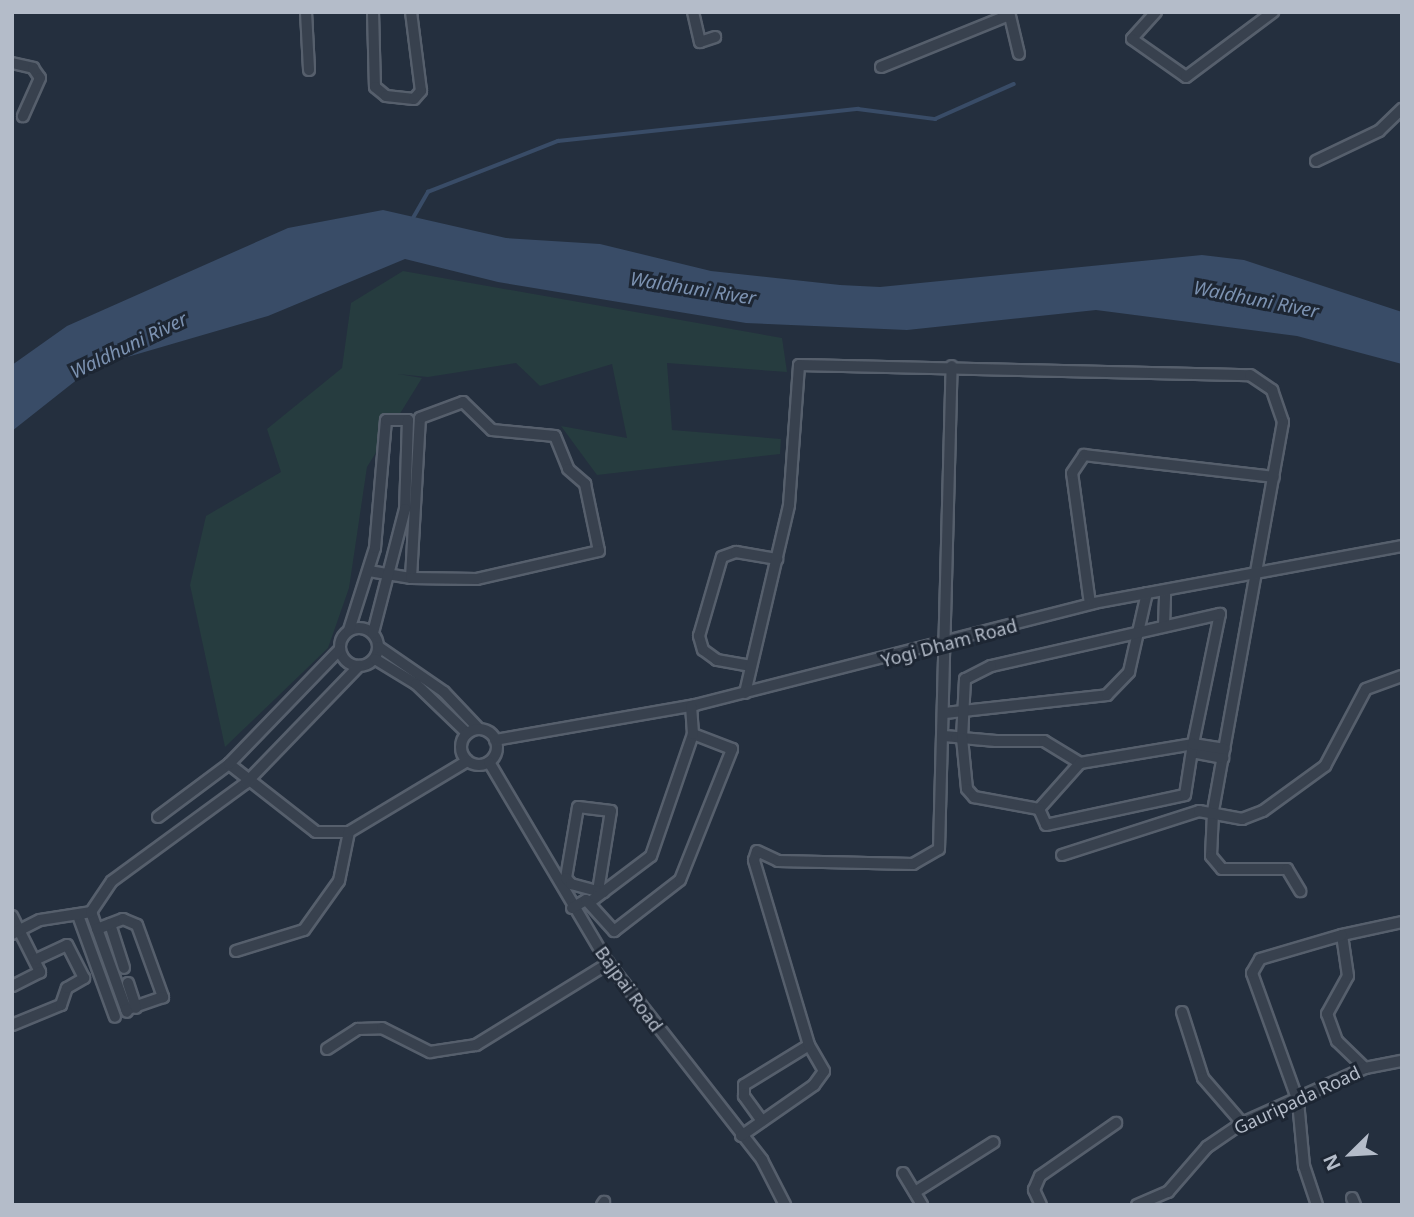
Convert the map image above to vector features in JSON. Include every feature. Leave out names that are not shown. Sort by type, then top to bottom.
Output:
[{"type":"street","points":[[306,12],[309,70]]},
{"type":"street","points":[[373,12],[375,87],[386,96],[414,99],[421,91],[411,12]]},
{"type":"street","points":[[693,12],[700,41],[715,37]]},
{"type":"street","points":[[1156,12],[1132,39],[1186,77],[1273,12]]},
{"type":"street","points":[[881,68],[1009,14],[1019,54]]},
{"type":"street","points":[[12,63],[33,68],[40,78],[23,116]]},
{"type":"street","points":[[1316,161],[1379,131],[1402,110]]},
{"type":"street","points":[[745,693],[789,505],[799,365],[952,366],[1250,375],[1272,390],[1280,406],[1274,477],[1213,813],[1216,865],[1287,869],[1300,891]]},
{"type":"street","points":[[741,1136],[824,1071],[809,1045],[754,860],[757,851],[778,861],[927,860],[942,834],[949,644],[952,366]]},
{"type":"street","points":[[369,571],[391,577],[411,578],[477,579],[599,551],[585,484],[568,469],[555,436],[492,430],[463,402],[420,418],[411,578]]},
{"type":"street","points":[[158,817],[229,764],[340,649],[369,571],[382,506],[386,420],[408,420],[405,509],[391,577],[373,633],[379,647],[444,692],[479,729],[495,740],[489,761],[467,761],[349,832],[316,832],[246,783],[229,764]]},
{"type":"street","points":[[1090,604],[1073,473],[1084,456],[1274,477]]},
{"type":"street","name":"Yogi Dham Road","points":[[495,740],[691,706],[949,644],[1090,604],[1402,546]]},
{"type":"street","points":[[751,666],[717,660],[703,650],[699,636],[722,557],[736,552],[776,558]]},
{"type":"street","points":[[1164,592],[1164,626]]},
{"type":"street","points":[[945,713],[1107,695],[1122,685],[1143,631],[1147,593]]},
{"type":"street","points":[[1220,614],[1185,795],[1046,825],[1039,809],[974,797],[967,789],[962,738],[965,679],[976,671],[1220,614]]},
{"type":"street","points":[[349,630],[373,633]]},
{"type":"street","points":[[16,932],[58,916],[79,918],[91,912],[113,881],[246,783],[359,666],[375,659],[379,647]]},
{"type":"street","points":[[340,649],[359,666]]},
{"type":"street","points":[[375,659],[416,684],[467,733]]},
{"type":"street","points":[[1062,855],[1199,811],[1242,819],[1304,784],[1325,766],[1357,699],[1402,676]]},
{"type":"street","points":[[572,908],[590,902],[601,891],[651,856],[693,734],[691,706]]},
{"type":"street","points":[[467,761],[461,744],[467,733],[479,729]]},
{"type":"street","points":[[590,902],[614,931],[680,880],[732,749],[693,734]]},
{"type":"street","points":[[944,736],[1044,741],[1080,763],[1193,748],[1224,754]]},
{"type":"street","name":"Bajpai Road","points":[[489,761],[572,908],[608,963],[741,1136],[785,1205]]},
{"type":"street","points":[[1039,809],[1080,763]]},
{"type":"street","points":[[578,807],[611,811],[601,891],[566,878],[578,807]]},
{"type":"street","points":[[236,951],[279,941],[318,917],[346,864],[349,832]]},
{"type":"street","points":[[91,912],[130,1010]]},
{"type":"street","points":[[12,916],[16,932],[40,972],[12,986]]},
{"type":"street","points":[[79,918],[115,1017]]},
{"type":"street","points":[[97,929],[123,919],[137,925],[163,997],[130,1010]]},
{"type":"street","points":[[1317,1205],[1304,1166],[1298,1101],[1255,983],[1254,965],[1277,951],[1402,922]]},
{"type":"street","points":[[110,924],[124,968]]},
{"type":"street","points":[[1342,935],[1348,976],[1327,1014],[1337,1041],[1365,1068]]},
{"type":"street","points":[[12,1025],[61,1005],[67,988],[84,978],[67,946],[35,960]]},
{"type":"street","points":[[96,964],[108,960]]},
{"type":"street","points":[[327,1049],[358,1029],[382,1028],[430,1052],[477,1045],[608,963]]},
{"type":"street","points":[[128,983],[130,1010]]},
{"type":"street","points":[[1182,1012],[1203,1078],[1242,1123]]},
{"type":"street","points":[[762,1121],[744,1096],[744,1085],[809,1045]]},
{"type":"street","name":"Gauripada Road","points":[[1137,1205],[1168,1192],[1207,1147],[1242,1123],[1298,1101],[1365,1068],[1402,1061]]},
{"type":"street","points":[[1041,1205],[1034,1190],[1040,1177],[1116,1124]]},
{"type":"street","points":[[915,1192],[994,1142]]},
{"type":"street","points":[[903,1173],[922,1205]]},
{"type":"green space","points":[[403,271],[782,338],[787,372],[667,363],[672,430],[781,439],[780,454],[597,475],[561,426],[627,438],[612,364],[540,386],[516,363],[428,377],[398,374],[422,378],[367,467],[349,588],[328,648],[225,747],[190,585],[206,516],[281,472],[267,429],[342,368],[351,303]]},
{"type":"water","name":"Waldhuni River","points":[[383,210],[506,238],[600,244],[711,271],[840,285],[880,287],[1202,255],[1244,260],[1402,312],[1402,364],[1297,336],[1096,310],[907,330],[746,323],[498,282],[405,259],[268,316],[93,367],[12,431],[12,365],[67,326],[288,228]]},
{"type":"waterway","points":[[413,218],[428,192],[558,141],[858,109],[935,119],[1014,84]]}]
